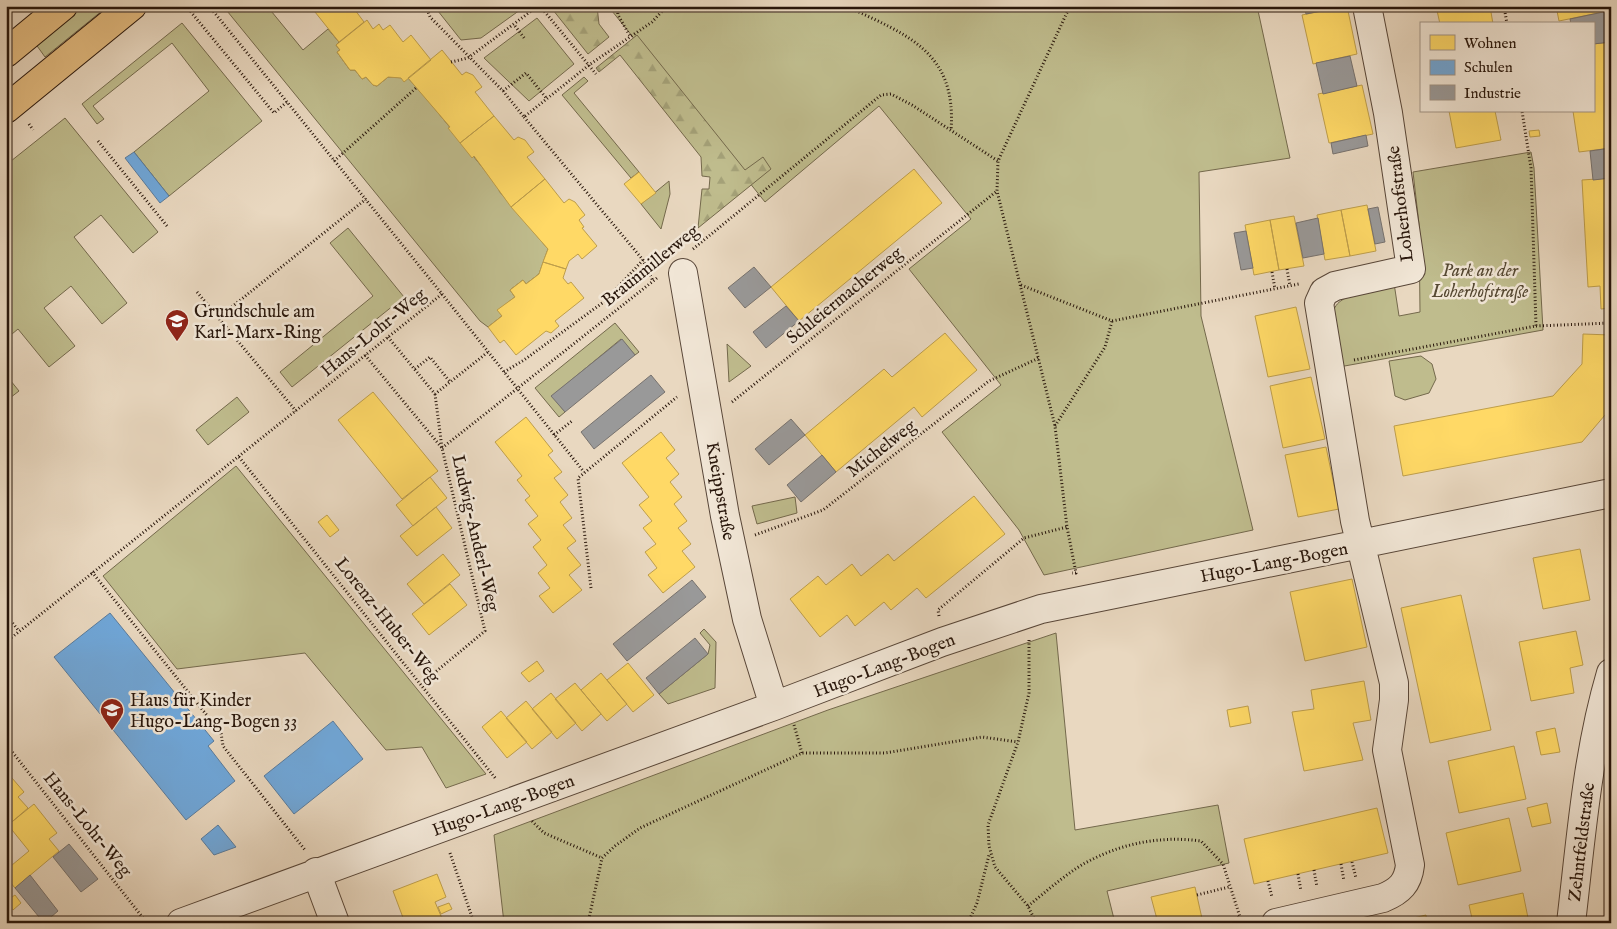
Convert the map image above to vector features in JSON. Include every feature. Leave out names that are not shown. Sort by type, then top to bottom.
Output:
[{"type":"main road","points":[[6,53],[63,6]]},
{"type":"main road","points":[[8,103],[132,6]]},
{"type":"street","name":"Loherhofstraße","points":[[1324,292],[1334,286],[1411,269],[1388,113],[1367,6]]},
{"type":"street","name":"Kneippstraße","points":[[677,267],[701,377],[731,544],[747,619],[774,706]]},
{"type":"street","points":[[1276,923],[1394,894],[1404,886],[1410,865],[1387,750],[1394,700],[1394,683],[1355,521],[1319,302],[1324,292]]},
{"type":"street","name":"Hugo-Lang-Bogen","points":[[181,923],[316,872],[774,706],[942,642],[1041,609],[1611,493]]},
{"type":"street","name":"Zehntfeldstraße","points":[[1571,923],[1583,815],[1597,725],[1611,673]]},
{"type":"street","points":[[316,872],[335,923]]},
{"type":"path","points":[[186,6],[274,113],[288,102]]},
{"type":"path","name":"Hans-Lohr-Weg","points":[[6,642],[442,294],[209,6]]},
{"type":"path","points":[[426,6],[430,17],[468,58],[503,91],[643,260],[653,281]]},
{"type":"path","points":[[451,62],[468,58],[539,6],[596,74]]},
{"type":"path","points":[[617,6],[618,15],[630,36]]},
{"type":"path","points":[[524,117],[589,65],[652,22],[667,6]]},
{"type":"path","points":[[738,6],[742,12]]},
{"type":"path","points":[[846,6],[905,34],[932,56],[942,72],[948,92],[952,115],[951,132],[998,161]]},
{"type":"path","points":[[1070,6],[998,161],[997,191],[1055,426],[1067,527],[1076,573]]},
{"type":"path","points":[[1504,6],[1507,22]]},
{"type":"path","points":[[514,26],[525,39]]},
{"type":"path","points":[[503,91],[526,73],[547,99]]},
{"type":"path","points":[[334,161],[416,88]]},
{"type":"path","name":"Braunmillerweg","points":[[442,448],[653,281],[677,267],[881,95],[891,94],[912,105],[951,132]]},
{"type":"path","points":[[1522,112],[1531,168],[1536,326]]},
{"type":"path","points":[[98,141],[167,226]]},
{"type":"path","name":"Schleiermacherweg","points":[[709,421],[997,191]]},
{"type":"path","points":[[218,318],[366,199]]},
{"type":"path","points":[[504,372],[524,360],[605,301],[643,260]]},
{"type":"path","points":[[1287,269],[1290,286]]},
{"type":"path","points":[[1272,272],[1275,289]]},
{"type":"path","points":[[1021,285],[1112,321],[1310,282],[1324,292]]},
{"type":"path","points":[[197,292],[296,411]]},
{"type":"path","points":[[442,294],[584,472]]},
{"type":"path","points":[[1055,426],[1105,347],[1112,321]]},
{"type":"path","points":[[1329,364],[1536,326],[1611,323]]},
{"type":"path","points":[[388,337],[435,394],[442,448]]},
{"type":"path","points":[[435,394],[488,352]]},
{"type":"path","name":"Ludwig-Anderl-Weg","points":[[365,355],[442,448],[485,630],[421,684]]},
{"type":"path","points":[[415,370],[430,357],[450,382]]},
{"type":"path","name":"Michelweg","points":[[731,544],[823,510],[989,381],[1039,358]]},
{"type":"path","points":[[591,588],[578,478],[701,377]]},
{"type":"path","points":[[554,435],[572,422]]},
{"type":"path","name":"Lorenz-Huber-Weg","points":[[240,457],[492,773],[512,802],[544,833],[602,858]]},
{"type":"path","points":[[942,642],[938,610],[1024,538],[1067,527]]},
{"type":"path","points":[[92,572],[221,734],[223,746],[300,842],[316,872]]},
{"type":"path","points":[[6,615],[19,631]]},
{"type":"path","points":[[1028,632],[1030,654],[1028,693],[1018,742],[988,825],[990,854],[995,867],[1028,906],[1036,923]]},
{"type":"path","points":[[588,923],[602,858],[640,828],[802,753],[885,753],[982,737],[1018,742]]},
{"type":"path","name":"Hans-Lohr-Weg","points":[[6,744],[147,923]]},
{"type":"path","points":[[440,827],[474,923]]},
{"type":"path","points":[[1028,906],[1092,859],[1157,839],[1178,838],[1201,841],[1223,864],[1240,917],[1245,923]]},
{"type":"path","points":[[968,923],[977,903],[990,854]]},
{"type":"path","points":[[1197,895],[1229,887]]},
{"type":"path","points":[[1221,923],[1240,917]]},
{"type":"green space","points":[[80,6],[108,6],[45,57],[35,43]]},
{"type":"green space","points":[[223,6],[267,6],[303,50],[328,29],[339,42],[336,45],[340,50],[337,52],[350,70],[355,70],[362,79],[366,77],[373,85],[377,86],[388,77],[408,78],[422,93],[500,189],[499,191],[548,249],[539,274],[526,284],[523,280],[510,290],[515,297],[498,310],[502,316],[488,327],[480,321]]},
{"type":"green space","points":[[434,6],[518,6],[520,10],[481,38],[461,40]]},
{"type":"green space","points":[[557,6],[597,6],[599,24],[609,37],[588,54],[553,10]]},
{"type":"green space","points":[[608,6],[1257,6],[1290,158],[1199,172],[1201,316],[1253,530],[1044,575],[1019,530],[942,432],[1001,385],[909,269],[971,219],[879,106],[765,202]]},
{"type":"green space","points":[[537,18],[574,64],[529,101],[484,58]]},
{"type":"green space","points":[[182,23],[262,121],[169,196],[134,152],[209,91],[172,43],[93,106],[104,119],[97,124],[82,104]]},
{"type":"green space","points":[[637,35],[745,170],[763,157],[771,169],[698,228],[702,189],[709,189],[710,177],[702,176],[701,157],[620,55],[599,72],[596,68]]},
{"type":"green space","points":[[584,77],[588,81],[574,93],[639,172],[631,178],[562,95]]},
{"type":"green space","points":[[65,118],[158,232],[133,253],[101,215],[74,237],[127,303],[102,324],[71,286],[44,308],[75,346],[49,367],[18,329],[6,339],[6,165]]},
{"type":"green space","name":"Park an der Loherhofstraße","points":[[1531,152],[1534,168],[1543,330],[1339,367],[1333,314],[1336,306],[1343,299],[1394,283],[1399,316],[1420,312],[1419,224],[1413,172]]},
{"type":"green space","points":[[669,181],[670,194],[661,229],[641,204]]},
{"type":"green space","points":[[348,228],[404,297],[292,387],[280,372],[373,296],[330,243]]},
{"type":"green space","points":[[615,323],[639,352],[635,355],[621,339],[552,396],[565,412],[559,417],[535,388]]},
{"type":"green space","points":[[727,344],[751,366],[729,382]]},
{"type":"green space","points":[[1421,356],[1432,364],[1436,379],[1429,393],[1405,400],[1395,396],[1389,361]]},
{"type":"green space","points":[[6,375],[19,391],[6,401]]},
{"type":"green space","points":[[237,397],[249,412],[208,445],[196,430]]},
{"type":"green space","points":[[236,466],[486,774],[446,788],[422,747],[386,750],[305,653],[177,669],[103,576]]},
{"type":"green space","points":[[795,497],[797,513],[757,524],[752,506]]},
{"type":"green space","points":[[704,629],[716,642],[715,688],[668,704],[659,694],[708,654],[710,645],[700,633]]},
{"type":"green space","points":[[1056,633],[1075,830],[1218,805],[1229,863],[1107,891],[1115,923],[504,923],[494,835],[828,710]]},
{"type":"building: Wohnen","points":[[312,6],[352,6],[364,22],[339,42]]},
{"type":"building: Wohnen","points":[[1347,6],[1357,54],[1313,64],[1302,15]]},
{"type":"building: Wohnen","points":[[1436,6],[1490,6],[1493,22],[1440,22]]},
{"type":"building: Wohnen","points":[[1556,6],[1607,6],[1608,11],[1559,21]]},
{"type":"building: Wohnen","points":[[367,20],[373,29],[379,24],[383,30],[390,25],[403,42],[411,35],[431,60],[404,82],[401,78],[388,77],[377,86],[373,85],[366,77],[362,79],[355,70],[350,70],[337,52],[340,50],[336,45]]},
{"type":"building: Wohnen","points":[[1611,42],[1611,148],[1579,152],[1573,112],[1594,112],[1594,44]]},
{"type":"building: Wohnen","points":[[442,50],[462,75],[466,72],[473,75],[482,87],[475,92],[494,116],[460,143],[448,128],[450,127],[408,78]]},
{"type":"building: Wohnen","points":[[1362,85],[1373,134],[1329,143],[1318,94]]},
{"type":"building: Wohnen","points":[[1449,112],[1495,112],[1501,140],[1456,148]]},
{"type":"building: Wohnen","points":[[494,116],[514,140],[518,137],[525,140],[534,152],[527,157],[545,179],[511,207],[474,156],[472,158],[460,143]]},
{"type":"building: Wohnen","points":[[1539,130],[1540,136],[1530,137],[1529,131]]},
{"type":"building: Wohnen","points":[[914,169],[942,203],[799,321],[771,287]]},
{"type":"building: Wohnen","points":[[639,172],[656,193],[641,204],[624,184]]},
{"type":"building: Wohnen","points":[[1611,178],[1611,308],[1601,309],[1600,286],[1588,287],[1582,180]]},
{"type":"building: Wohnen","points":[[545,179],[564,203],[569,199],[575,202],[585,215],[579,220],[584,227],[582,228],[597,246],[582,259],[578,254],[569,261],[566,269],[543,262],[548,249],[511,207]]},
{"type":"building: Wohnen","points":[[1367,205],[1376,251],[1350,256],[1341,210]]},
{"type":"building: Wohnen","points":[[1341,210],[1350,256],[1325,260],[1317,215]]},
{"type":"building: Wohnen","points":[[1294,216],[1304,266],[1279,270],[1270,220]]},
{"type":"building: Wohnen","points":[[1270,220],[1279,270],[1254,275],[1245,225]]},
{"type":"building: Wohnen","points":[[543,262],[566,269],[563,278],[568,284],[571,282],[584,298],[555,321],[559,326],[551,333],[546,331],[516,355],[504,340],[500,343],[488,327],[502,316],[497,310],[515,297],[510,290],[523,280],[526,284],[539,274]]},
{"type":"building: Wohnen","points":[[1296,307],[1310,369],[1268,377],[1255,316]]},
{"type":"building: Wohnen","points":[[945,333],[977,370],[922,417],[914,407],[836,472],[805,435],[884,369],[892,377]]},
{"type":"building: Wohnen","points":[[1583,334],[1611,335],[1611,408],[1582,442],[1403,476],[1394,426],[1553,396],[1582,364]]},
{"type":"building: Wohnen","points":[[1311,377],[1325,439],[1283,448],[1270,386]]},
{"type":"building: Wohnen","points":[[373,392],[438,471],[402,499],[338,420]]},
{"type":"building: Wohnen","points":[[526,417],[553,451],[548,455],[562,472],[554,478],[568,495],[560,502],[572,518],[563,525],[576,541],[567,548],[581,565],[569,575],[582,590],[553,613],[539,596],[550,588],[538,573],[547,565],[533,547],[541,540],[528,524],[538,516],[525,500],[530,496],[517,480],[522,476],[495,442]]},
{"type":"building: Wohnen","points":[[661,432],[675,450],[666,458],[679,474],[670,482],[682,497],[674,504],[687,521],[678,528],[691,544],[682,551],[695,567],[663,593],[648,575],[657,568],[645,552],[656,544],[643,528],[652,521],[639,505],[649,497],[622,463]]},
{"type":"building: Wohnen","points":[[1326,447],[1339,509],[1298,517],[1285,455]]},
{"type":"building: Wohnen","points":[[430,477],[447,498],[413,526],[396,505]]},
{"type":"building: Wohnen","points":[[974,496],[1005,534],[926,598],[917,588],[891,610],[884,602],[855,626],[847,615],[820,637],[790,599],[818,576],[826,585],[852,564],[861,576],[888,554],[894,561]]},
{"type":"building: Wohnen","points":[[436,507],[452,528],[417,556],[400,536]]},
{"type":"building: Wohnen","points":[[327,515],[339,530],[330,537],[318,522]]},
{"type":"building: Wohnen","points":[[1580,549],[1590,600],[1543,609],[1533,558]]},
{"type":"building: Wohnen","points":[[443,554],[460,575],[424,604],[407,584]]},
{"type":"building: Wohnen","points":[[1352,579],[1367,647],[1305,661],[1290,592]]},
{"type":"building: Wohnen","points":[[450,584],[467,605],[429,635],[412,614]]},
{"type":"building: Wohnen","points":[[1461,595],[1491,730],[1430,743],[1401,608]]},
{"type":"building: Wohnen","points":[[1576,631],[1583,665],[1570,668],[1574,693],[1531,701],[1519,642]]},
{"type":"building: Wohnen","points":[[537,661],[544,671],[529,682],[521,673]]},
{"type":"building: Wohnen","points":[[628,663],[654,695],[633,712],[607,680]]},
{"type":"building: Wohnen","points":[[601,673],[627,704],[607,721],[581,690]]},
{"type":"building: Wohnen","points":[[1364,681],[1371,720],[1353,723],[1363,760],[1304,771],[1292,712],[1314,709],[1311,690]]},
{"type":"building: Wohnen","points":[[575,683],[601,714],[582,731],[555,699]]},
{"type":"building: Wohnen","points":[[551,693],[576,723],[557,739],[532,709]]},
{"type":"building: Wohnen","points":[[526,701],[552,732],[532,749],[506,718]]},
{"type":"building: Wohnen","points":[[1248,706],[1251,723],[1230,727],[1227,710]]},
{"type":"building: Wohnen","points":[[501,711],[527,742],[507,758],[482,727]]},
{"type":"building: Wohnen","points":[[1555,728],[1560,752],[1541,755],[1536,732]]},
{"type":"building: Wohnen","points":[[1514,746],[1526,799],[1459,813],[1448,761]]},
{"type":"building: Wohnen","points":[[6,771],[24,792],[18,797],[28,808],[6,827]]},
{"type":"building: Wohnen","points":[[1547,803],[1551,823],[1532,827],[1527,808]]},
{"type":"building: Wohnen","points":[[34,804],[57,833],[49,839],[59,851],[15,888],[6,877],[6,870],[29,851],[8,825]]},
{"type":"building: Wohnen","points":[[1377,808],[1388,853],[1254,884],[1244,839]]},
{"type":"building: Wohnen","points":[[1509,818],[1521,871],[1458,885],[1446,833]]},
{"type":"building: Wohnen","points":[[437,874],[446,897],[435,902],[444,923],[405,923],[393,891]]},
{"type":"building: Wohnen","points":[[1195,887],[1203,923],[1158,923],[1151,897]]},
{"type":"building: Wohnen","points":[[1523,893],[1529,923],[1473,923],[1469,905]]},
{"type":"building: Wohnen","points":[[15,895],[21,903],[13,910],[6,901]]},
{"type":"building: Wohnen","points":[[449,903],[452,909],[441,914],[438,907]]},
{"type":"building: Wohnen","points":[[1426,915],[1427,923],[1406,923],[1405,920]]},
{"type":"building: Schulen","points":[[134,152],[169,196],[160,203],[125,158]]},
{"type":"building: Schulen","points":[[110,613],[214,741],[208,746],[235,781],[186,820],[54,657]]},
{"type":"building: Schulen","points":[[333,721],[363,759],[294,814],[264,776]]},
{"type":"building: Schulen","points":[[218,825],[236,847],[214,855],[201,839]]},
{"type":"building: Industrie","points":[[1304,6],[1340,6],[1340,7],[1306,14]]},
{"type":"building: Industrie","points":[[1608,11],[1611,42],[1594,44],[1594,22],[1571,22],[1570,19]]},
{"type":"building: Industrie","points":[[1350,56],[1357,86],[1323,94],[1316,63]]},
{"type":"building: Industrie","points":[[1366,135],[1368,146],[1333,154],[1331,143]]},
{"type":"building: Industrie","points":[[1611,148],[1611,178],[1593,180],[1590,151]]},
{"type":"building: Industrie","points":[[1378,207],[1385,242],[1375,244],[1368,209]]},
{"type":"building: Industrie","points":[[1318,218],[1324,254],[1303,258],[1296,223]]},
{"type":"building: Industrie","points":[[1246,231],[1253,268],[1241,270],[1234,233]]},
{"type":"building: Industrie","points":[[754,267],[771,287],[745,308],[728,288]]},
{"type":"building: Industrie","points":[[786,306],[799,321],[766,348],[753,332]]},
{"type":"building: Industrie","points":[[622,339],[635,355],[565,412],[551,396]]},
{"type":"building: Industrie","points":[[651,375],[665,392],[594,449],[581,432]]},
{"type":"building: Industrie","points":[[791,419],[805,435],[769,465],[755,449]]},
{"type":"building: Industrie","points":[[822,455],[836,472],[801,502],[787,485]]},
{"type":"building: Industrie","points":[[692,580],[706,597],[627,661],[613,644]]},
{"type":"building: Industrie","points":[[695,638],[708,654],[659,694],[646,678]]},
{"type":"building: Industrie","points":[[69,844],[98,879],[81,892],[53,857]]},
{"type":"building: Industrie","points":[[30,875],[58,911],[44,923],[15,888]]},
{"type":"place","name":"Grundschule am Karl-Marx-Ring","points":[[177,342]]},
{"type":"place","name":"Haus für Kinder Hugo-Lang-Bogen 33","points":[[112,731]]}]
